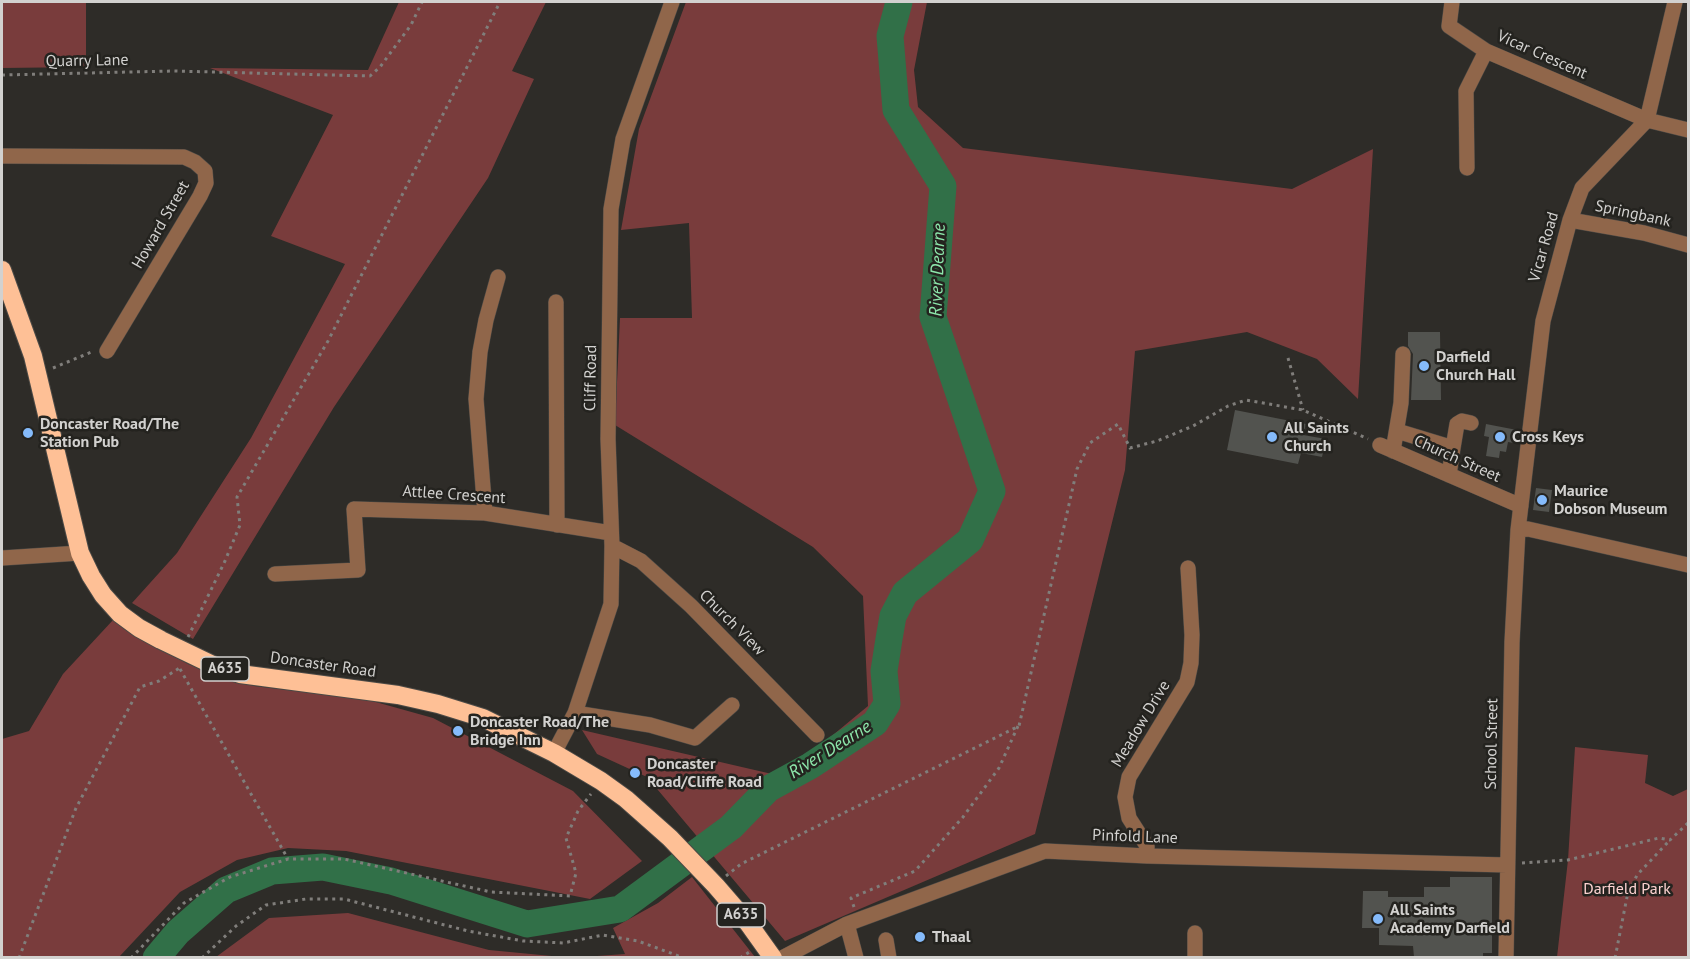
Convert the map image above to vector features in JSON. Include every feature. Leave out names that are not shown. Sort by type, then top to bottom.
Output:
[{"type":"highway","name":"Doncaster Road","points":[[2,270],[37,374],[80,553],[90,576],[120,614],[183,658],[240,674],[398,695],[438,704],[483,718],[554,753],[601,780],[670,838],[748,923],[773,957]]},
{"type":"street","points":[[663,2],[663,24]]},
{"type":"street","name":"Cliff Road","points":[[554,753],[575,713],[611,603],[612,540],[608,439],[611,209],[623,139],[672,2]]},
{"type":"street","name":"Vicar Crescent","points":[[1452,2],[1449,26],[1486,51],[1647,120],[1689,130]]},
{"type":"street","points":[[1647,120],[1675,2]]},
{"type":"street","points":[[1467,168],[1466,91],[1486,51]]},
{"type":"street","name":"Vicar Road","points":[[1518,530],[1543,321],[1570,220],[1582,188],[1647,120]]},
{"type":"street","name":"Howard Street","points":[[2,156],[184,157],[195,162],[205,171],[206,183],[200,196],[110,347]]},
{"type":"street","name":"Springbank","points":[[1570,220],[1644,233],[1689,245]]},
{"type":"street","points":[[485,513],[476,399],[480,352],[498,277]]},
{"type":"street","points":[[556,302],[557,525]]},
{"type":"street","points":[[1387,448],[1397,431],[1401,403],[1402,354]]},
{"type":"street","points":[[1449,475],[1457,424],[1461,421],[1472,423]]},
{"type":"street","points":[[1397,431],[1453,448]]},
{"type":"street","name":"Church Street","points":[[1387,448],[1521,507]]},
{"type":"street","name":"Attlee Crescent","points":[[275,574],[358,570],[354,509],[485,513],[557,525],[612,540]]},
{"type":"street","points":[[1518,530],[1528,529],[1689,565]]},
{"type":"street","name":"School Street","points":[[1506,957],[1512,642],[1518,530]]},
{"type":"street","name":"Church View","points":[[612,540],[640,561],[691,606],[817,735]]},
{"type":"street","points":[[2,558],[80,553]]},
{"type":"street","name":"Meadow Drive","points":[[1147,856],[1147,846],[1129,818],[1125,797],[1129,777],[1187,682],[1191,663],[1192,635],[1188,568]]},
{"type":"street","points":[[575,713],[650,725],[695,738],[732,705]]},
{"type":"street","name":"Pinfold Lane","points":[[782,957],[853,922],[1045,851],[1147,856],[1507,865]]},
{"type":"street","points":[[853,922],[856,957]]},
{"type":"street","points":[[1195,933],[1195,957]]},
{"type":"street","points":[[886,940],[889,957]]},
{"type":"path","name":"Quarry Lane","points":[[2,75],[173,71],[370,76],[380,67],[411,25],[422,2]]},
{"type":"path","points":[[19,957],[76,808],[140,687],[159,681],[183,658],[240,525],[237,497],[328,341],[500,2]]},
{"type":"path","points":[[37,374],[110,347]]},
{"type":"path","points":[[1288,358],[1303,410]]},
{"type":"path","points":[[853,922],[851,898],[915,872],[963,817],[999,768],[1018,726],[1077,469],[1090,443],[1118,424],[1130,448],[1157,441],[1193,426],[1228,406],[1246,400],[1303,410],[1387,448]]},
{"type":"path","points":[[183,658],[288,859]]},
{"type":"path","points":[[741,864],[1018,726]]},
{"type":"path","points":[[131,957],[184,903],[230,877],[288,859],[344,859],[491,892],[570,896],[576,873],[566,838],[578,811],[601,780]]},
{"type":"path","points":[[1615,957],[1627,897],[1637,875],[1689,823]]},
{"type":"path","points":[[1507,865],[1568,860],[1659,838],[1670,840]]},
{"type":"path","points":[[202,957],[236,926],[266,905],[306,899],[344,899],[468,931],[523,941],[563,943],[603,935],[638,941],[684,957]]},
{"type":"green space","points":[[2,2],[86,2],[86,67],[2,68]]},
{"type":"green space","points":[[399,2],[546,2],[512,71],[534,79],[488,178],[334,407],[193,639],[132,603],[177,553],[251,438],[345,264],[271,236],[333,115],[210,68],[368,70]]},
{"type":"green space","points":[[686,2],[927,2],[914,70],[918,107],[963,148],[1292,189],[1373,149],[1358,399],[1317,359],[1247,332],[1135,351],[1125,470],[1035,834],[785,941],[647,777],[597,754],[582,730],[772,774],[816,749],[868,706],[863,596],[813,547],[615,425],[620,318],[692,318],[689,223],[621,230],[639,129]]},
{"type":"green space","points":[[113,620],[188,664],[254,686],[365,699],[433,718],[573,791],[642,861],[590,899],[346,851],[288,848],[237,860],[180,892],[119,957],[2,958],[2,739],[29,731],[63,674]]},
{"type":"green space","name":"Darfield Park","points":[[1575,747],[1648,755],[1645,783],[1673,796],[1688,789],[1688,957],[1557,957],[1568,860]]},
{"type":"green space","points":[[692,877],[755,957],[583,957],[625,954],[613,928],[658,903]]},
{"type":"green space","points":[[348,913],[489,950],[562,957],[216,957],[269,918]]},
{"type":"building","name":"Darfield Church Hall","points":[[1408,332],[1440,332],[1441,400],[1411,400],[1413,354],[1408,346]]},
{"type":"building","name":"All Saints Church","points":[[1235,410],[1306,424],[1303,435],[1326,439],[1322,457],[1301,453],[1298,464],[1227,450]]},
{"type":"building","points":[[1486,424],[1517,430],[1514,443],[1508,442],[1506,452],[1500,451],[1499,458],[1486,456],[1489,437],[1484,436]]},
{"type":"building","name":"Maurice Dobson Museum","points":[[1536,488],[1552,490],[1549,512],[1533,510]]},
{"type":"building","points":[[1450,877],[1492,877],[1492,953],[1483,953],[1483,957],[1414,957],[1413,946],[1379,945],[1379,928],[1362,928],[1363,891],[1388,891],[1388,897],[1424,897],[1424,887],[1450,887]]},
{"type":"waterway","name":"River Dearne","points":[[156,958],[178,932],[226,890],[272,871],[323,867],[391,881],[527,924],[620,909],[731,827],[768,789],[810,766],[875,723],[887,704],[884,671],[893,616],[905,593],[970,540],[992,491],[933,317],[943,186],[896,110],[890,36],[899,2]]},
{"type":"place","name":"Darfield Church Hall","points":[[1424,366]]},
{"type":"place","name":"Doncaster Road/The Station Pub","points":[[28,433]]},
{"type":"place","name":"All Saints Church","points":[[1272,437]]},
{"type":"place","name":"Cross Keys","points":[[1500,437]]},
{"type":"place","name":"Maurice Dobson Museum","points":[[1542,500]]},
{"type":"place","name":"Doncaster Road/The Bridge Inn","points":[[458,731]]},
{"type":"place","name":"Doncaster Road/Cliffe Road","points":[[635,773]]},
{"type":"place","name":"All Saints Academy Darfield","points":[[1378,919]]},
{"type":"place","name":"Thaal","points":[[920,937]]}]
